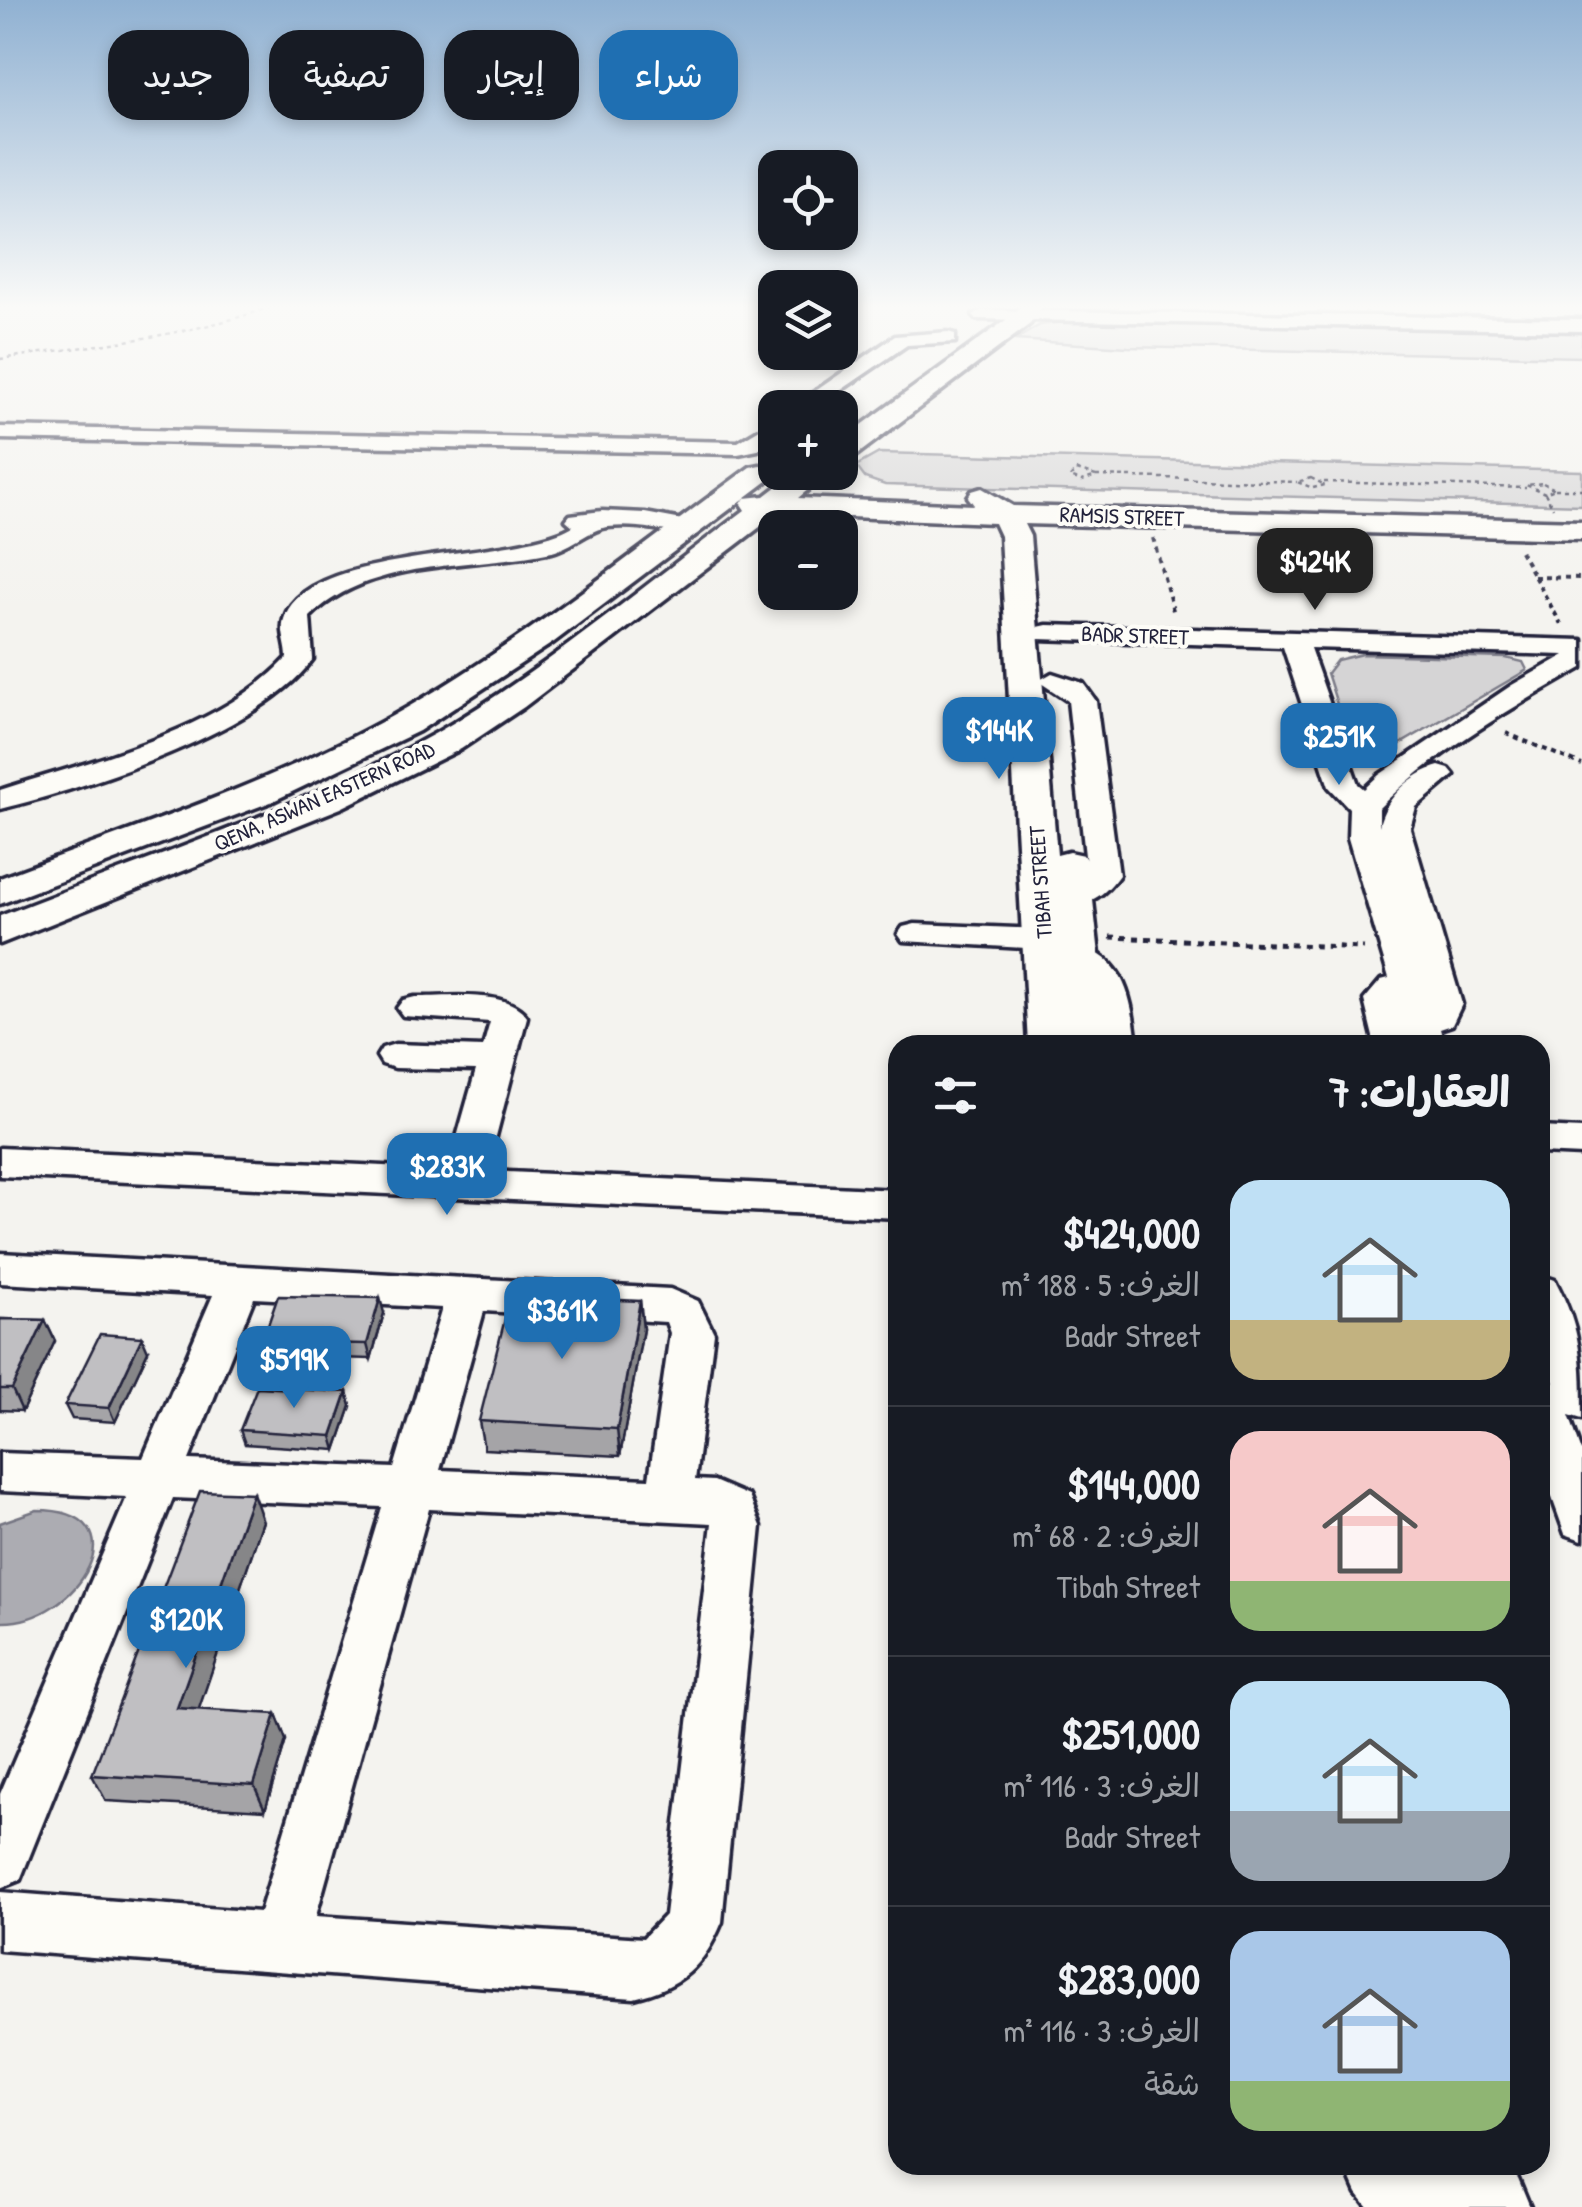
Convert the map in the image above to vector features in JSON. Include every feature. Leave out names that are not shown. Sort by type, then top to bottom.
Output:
[{"type":"main road","name":"QENA, ASWAN EASTERN ROAD","points":[[858,447],[906,408]]},
{"type":"main road","name":"RAMSIS STREET","points":[[858,484],[1146,517],[1582,530]]},
{"type":"main road","name":"RAMSIS STREET","points":[[858,484],[1019,505],[1559,501]]},
{"type":"main road","name":"QENA, ASWAN EASTERN ROAD","points":[[0,892],[296,776],[405,723],[506,658],[722,501],[770,490]]},
{"type":"main road","name":"QENA, ASWAN EASTERN ROAD","points":[[0,931],[328,800],[448,741],[512,700],[803,490]]},
{"type":"main road","name":"TIBAH STREET","points":[[1019,505],[1037,528],[1072,896],[1070,943],[1053,1035]]},
{"type":"main road","name":"TIBAH STREET","points":[[1019,505],[1015,536],[1084,1035]]},
{"type":"main road","points":[[1394,2175],[1421,2207]]},
{"type":"main road","points":[[1461,2175],[1489,2207]]},
{"type":"street","points":[[0,432],[738,448],[758,439]]},
{"type":"street","points":[[573,520],[602,518],[685,527]]},
{"type":"street","points":[[0,800],[161,743],[268,692],[300,659],[298,614],[329,588],[387,570],[550,545],[602,518]]},
{"type":"street","points":[[1183,636],[1216,626],[1520,637],[1569,655]]},
{"type":"street","name":"BADR STREET","points":[[1048,633],[1294,640],[1569,655]]},
{"type":"street","points":[[1294,640],[1342,780],[1362,811],[1364,838],[1408,984],[1393,988],[1382,1000],[1411,1035]]},
{"type":"street","points":[[1418,1035],[1439,1017],[1444,1004],[1395,840],[1397,810],[1414,791],[1554,702],[1569,655]]},
{"type":"street","points":[[1362,811],[1389,781],[1569,655]]},
{"type":"street","points":[[1362,811],[1394,820]]},
{"type":"street","points":[[915,934],[1070,943],[1108,979],[1117,1035]]},
{"type":"street","points":[[415,1008],[506,1014],[510,1022],[464,1184]]},
{"type":"street","points":[[395,1056],[500,1059]]},
{"type":"street","points":[[1550,1140],[1582,1142]]},
{"type":"street","points":[[0,1162],[888,1204]]},
{"type":"street","points":[[0,1268],[656,1303],[683,1312],[692,1333],[669,1500]]},
{"type":"street","points":[[0,1860],[240,1280]]},
{"type":"street","points":[[280,1942],[468,1293]]},
{"type":"street","points":[[1550,1306],[1582,1401]]},
{"type":"street","points":[[1550,1448],[1579,1503]]},
{"type":"street","points":[[0,1472],[669,1500],[724,1504],[737,1518],[692,1922],[671,1955],[654,1965],[634,1968],[0,1921]]},
{"type":"path","points":[[1096,476],[1297,482],[1311,478],[1324,482],[1526,488],[1559,501],[1582,489]]},
{"type":"path","points":[[1297,482],[1314,488],[1323,487],[1324,482]]},
{"type":"path","points":[[1526,488],[1538,482],[1559,501]]},
{"type":"path","points":[[1146,517],[1183,636]]},
{"type":"path","points":[[1507,528],[1569,655]]},
{"type":"path","points":[[1534,577],[1582,578]]},
{"type":"path","points":[[1506,732],[1582,765]]},
{"type":"path","points":[[1070,943],[1397,950]]},
{"type":"shaded area","points":[[879,453],[1582,471],[1582,505],[885,485],[865,478],[858,465]]},
{"type":"shaded area","points":[[1362,654],[1506,658],[1523,662],[1527,670],[1383,754],[1365,756],[1350,745],[1327,673],[1337,660]]},
{"type":"shaded area","points":[[37,1510],[70,1515],[88,1528],[94,1546],[89,1567],[75,1588],[54,1606],[28,1618],[0,1622],[0,1523]]},
{"type":"building","points":[[511,1295],[640,1301],[617,1429],[479,1421]]},
{"type":"building","points":[[278,1296],[380,1298],[367,1344],[262,1342]]},
{"type":"building","points":[[0,1319],[45,1320],[12,1389],[0,1389]]},
{"type":"building","points":[[100,1334],[142,1337],[109,1408],[65,1405]]},
{"type":"building","points":[[257,1387],[347,1392],[332,1436],[240,1430]]},
{"type":"building","points":[[200,1491],[253,1493],[177,1708],[276,1714],[254,1785],[92,1775]]}]
